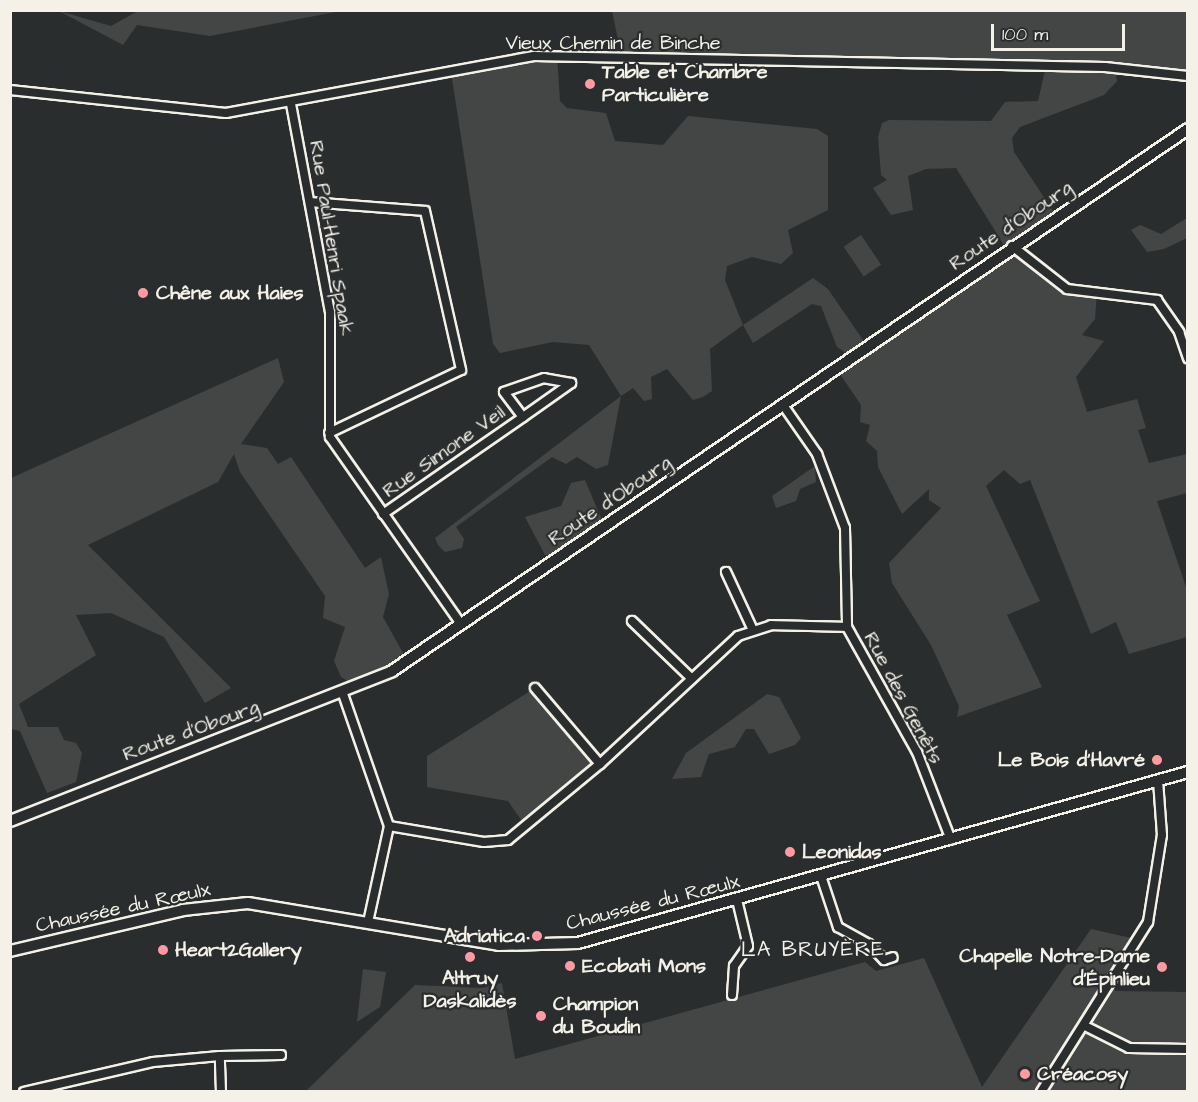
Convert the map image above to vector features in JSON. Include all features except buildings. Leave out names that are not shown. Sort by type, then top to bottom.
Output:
[{"type":"main road","name":"Route d'Obourg","points":[[10,821],[343,694],[392,672],[1012,246],[1188,129]]},
{"type":"main road","name":"Chaussée du Rœulx","points":[[10,951],[217,905],[263,905],[541,947],[590,941],[1188,772]]},
{"type":"street","name":"Vieux Chemin de Binche","points":[[10,90],[193,113],[291,104],[469,63],[534,56],[1105,67],[1188,76]]},
{"type":"street","name":"Rue Paul-Henri Spaak","points":[[291,104],[331,323],[329,433],[334,448],[461,624]]},
{"type":"street","points":[[310,202],[425,211],[461,370],[329,433]]},
{"type":"street","points":[[1012,246],[1067,289],[1157,300],[1179,332],[1188,358]]},
{"type":"street","name":"Rue Simone Veil","points":[[383,514],[533,411],[571,383],[544,378],[504,392],[524,417]]},
{"type":"street","name":"Rue des Genêts","points":[[783,405],[817,454],[845,528],[847,627],[917,752],[951,840]]},
{"type":"street","points":[[726,572],[752,628]]},
{"type":"street","points":[[632,621],[692,679]]},
{"type":"street","points":[[389,826],[484,842],[508,840],[600,764],[692,679],[752,628],[847,627]]},
{"type":"street","points":[[535,688],[600,764]]},
{"type":"street","points":[[343,694],[389,826],[368,922]]},
{"type":"street","points":[[1041,1092],[1140,940],[1153,904],[1162,835],[1158,780]]},
{"type":"street","points":[[821,876],[838,927],[869,944],[884,960],[893,957]]},
{"type":"street","points":[[732,995],[734,966],[748,946],[737,900]]},
{"type":"street","points":[[1085,1026],[1129,1048],[1188,1049]]},
{"type":"street","points":[[24,1092],[153,1062],[220,1056],[281,1055]]},
{"type":"street","points":[[220,1056],[221,1092]]},
{"type":"shaded area","points":[[59,11],[111,26],[138,11],[341,11],[210,36],[137,25],[123,45]]},
{"type":"shaded area","points":[[612,11],[1187,11],[1187,76],[1115,71],[1117,81],[1104,95],[1020,127],[1012,138],[1014,152],[1055,214],[1013,246],[1067,289],[1097,292],[1095,319],[1082,335],[1104,341],[1076,377],[1087,412],[1137,399],[1146,428],[1138,430],[1149,463],[1187,454],[1187,493],[1157,501],[1187,590],[1187,637],[1129,654],[1116,622],[1091,634],[1030,480],[1020,484],[1004,470],[986,486],[1040,601],[1007,615],[1042,687],[957,717],[959,706],[931,645],[892,583],[889,563],[941,508],[929,500],[929,489],[902,514],[878,467],[877,451],[866,441],[870,425],[860,422],[861,405],[836,368],[852,357],[837,347],[821,306],[812,304],[753,343],[743,325],[813,278],[828,289],[867,346],[1007,250],[956,168],[926,169],[908,176],[913,210],[891,215],[873,188],[887,180],[881,175],[878,137],[882,123],[889,120],[991,121],[1005,102],[1038,101],[1046,66],[622,58]]},
{"type":"shaded area","points":[[557,56],[560,101],[567,108],[606,113],[615,141],[663,145],[688,116],[817,129],[828,136],[828,210],[788,230],[793,253],[781,264],[752,257],[727,266],[725,280],[743,325],[710,349],[712,391],[693,400],[667,369],[651,377],[652,399],[644,401],[633,388],[621,396],[589,345],[553,342],[500,353],[493,344],[451,72],[499,59]]},
{"type":"shaded area","points":[[1187,218],[1187,238],[1164,249],[1147,252],[1131,230],[1140,225],[1161,234]]},
{"type":"shaded area","points":[[861,235],[881,265],[864,277],[844,247]]},
{"type":"shaded area","points":[[278,358],[284,382],[241,444],[267,448],[278,464],[291,457],[365,568],[381,557],[389,594],[383,617],[403,653],[378,673],[351,683],[341,677],[334,661],[345,627],[323,618],[325,596],[240,472],[234,454],[218,482],[88,545],[231,688],[205,703],[164,637],[111,613],[76,615],[96,655],[19,704],[28,727],[58,727],[64,740],[76,743],[82,753],[76,782],[47,793],[20,731],[11,729],[11,478]]},
{"type":"shaded area","points":[[621,396],[608,465],[596,469],[577,457],[566,464],[552,457],[456,527],[464,539],[462,548],[445,552],[438,545],[435,538]]},
{"type":"shaded area","points":[[815,466],[816,482],[800,489],[796,501],[776,508],[772,496]]},
{"type":"shaded area","points":[[585,480],[602,520],[553,556],[545,555],[525,517],[561,506],[571,483]]},
{"type":"shaded area","points":[[535,688],[600,764],[526,827],[508,801],[427,787],[427,756]]},
{"type":"shaded area","points":[[767,694],[779,697],[801,738],[795,745],[769,754],[754,729],[746,729],[735,747],[709,754],[701,777],[672,779],[686,753]]},
{"type":"shaded area","points":[[1091,929],[1140,940],[1111,986],[1116,991],[1187,992],[1187,1091],[305,1092],[415,985],[482,988],[502,983],[515,1059],[865,962],[876,971],[924,958],[982,1087]]},
{"type":"shaded area","points":[[363,969],[386,972],[380,1007],[357,1022]]},
{"type":"place","name":"Table et Chambre Particulière","points":[[590,84]]},
{"type":"place","name":"Chêne aux Haies","points":[[143,293]]},
{"type":"place","name":"Le Bois d'Havré","points":[[1157,760]]},
{"type":"place","name":"Leonidas","points":[[790,852]]},
{"type":"place","name":"Adriatica","points":[[537,936]]},
{"type":"place","name":"Heart2Gallery","points":[[163,950]]},
{"type":"place","name":"Altruy Daskalidès","points":[[470,957]]},
{"type":"place","name":"Ecobati Mons","points":[[570,966]]},
{"type":"place","name":"Chapelle Notre-Dame d'Épinlieu","points":[[1162,967]]},
{"type":"place","name":"Champion du Boudin","points":[[541,1016]]},
{"type":"place","name":"Créacosy","points":[[1025,1074]]},
{"type":"district","name":"LA BRUYÈRE","points":[[813,950]]}]
